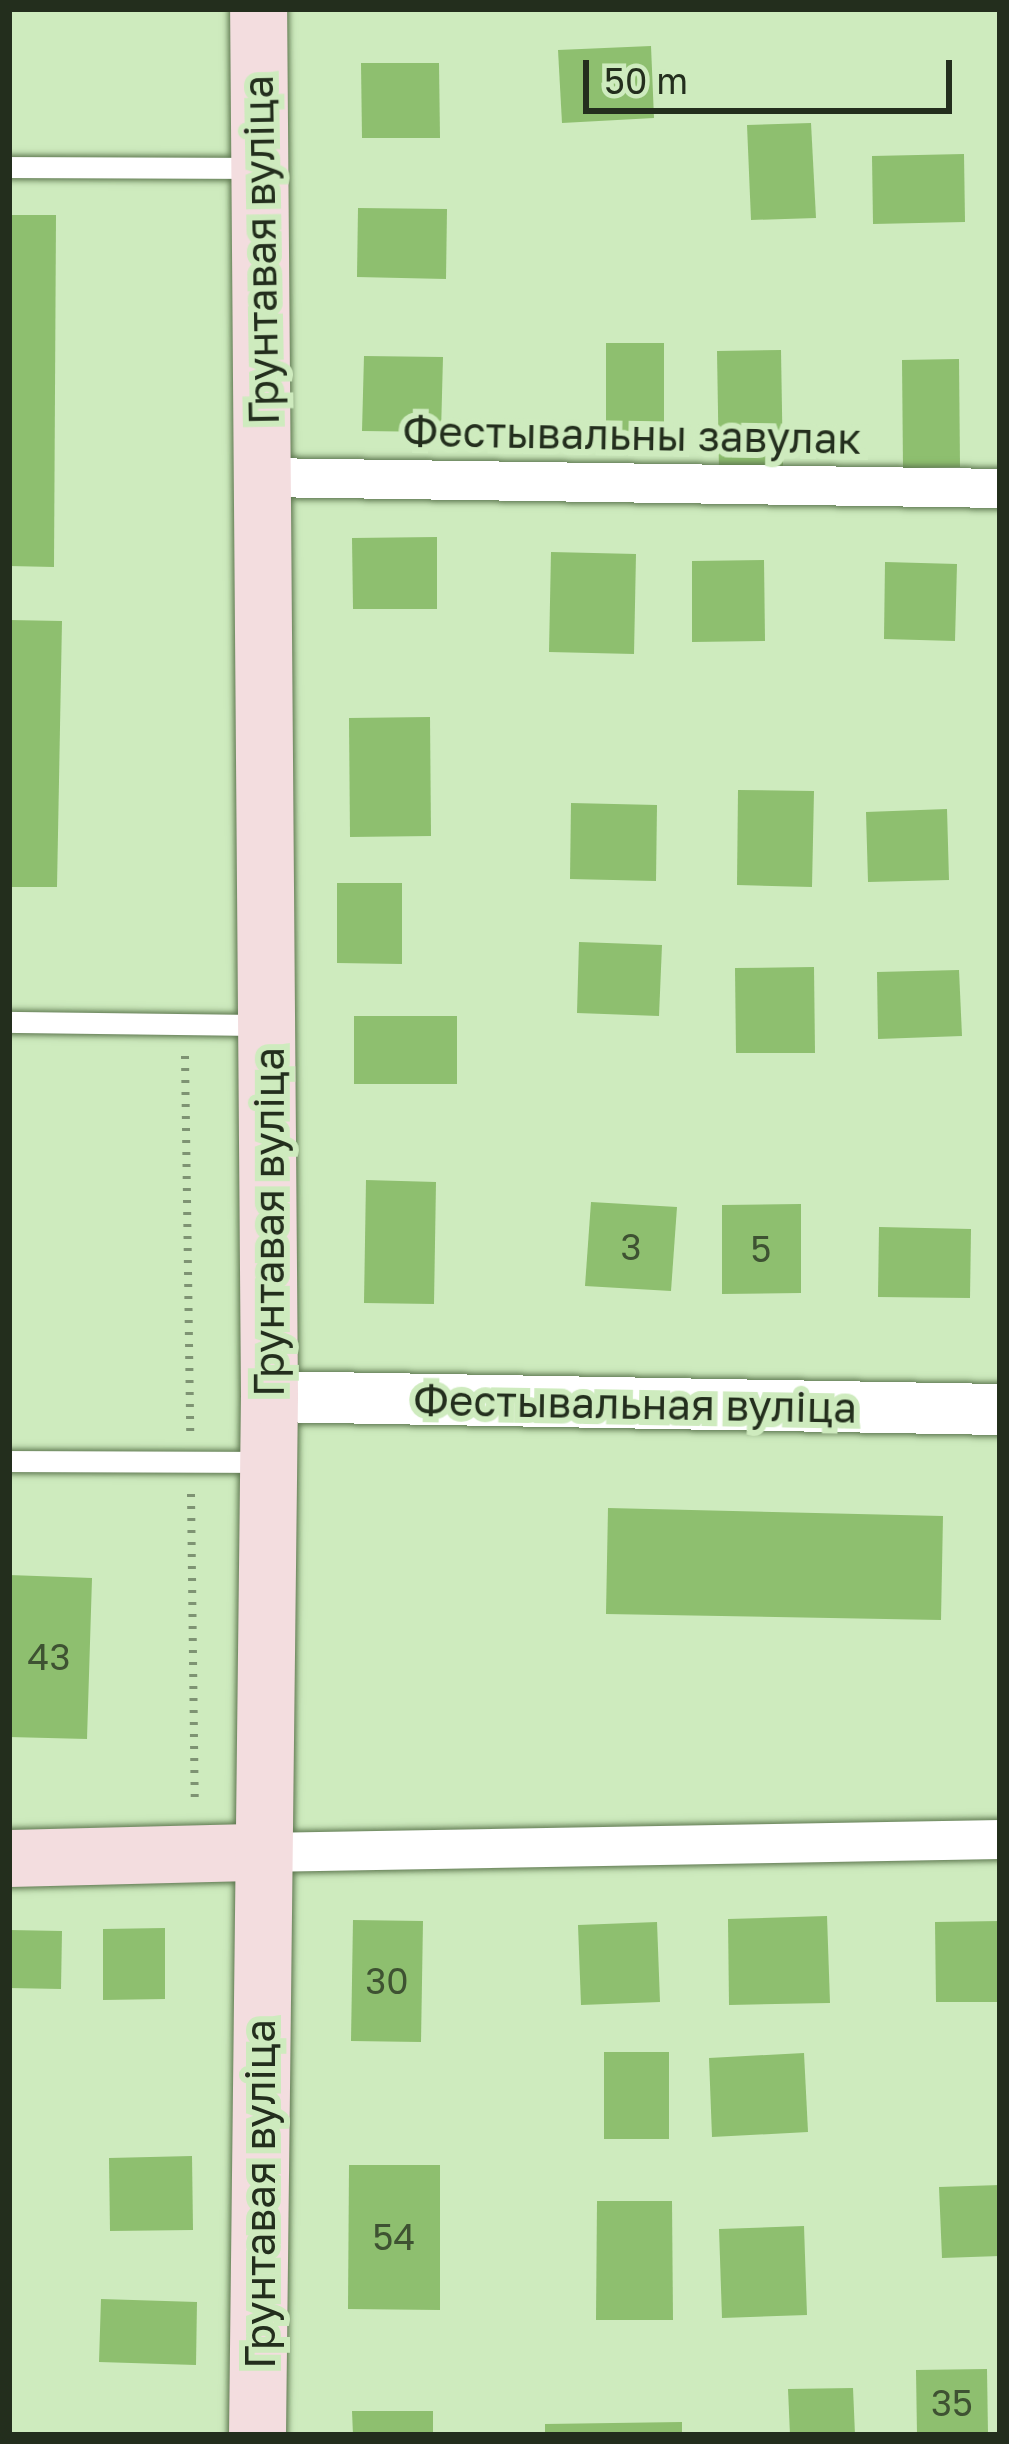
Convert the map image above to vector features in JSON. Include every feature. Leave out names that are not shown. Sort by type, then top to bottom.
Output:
[{"type":"main road","name":"Грунтавая вуліца","points":[[257,2435],[269,1396],[258,9]]},
{"type":"main road","points":[[9,1858],[261,1852]]},
{"type":"street","name":"Фестывальны завулак","points":[[262,477],[1000,488]]},
{"type":"street","name":"Фестывальная вуліца","points":[[269,1396],[1000,1409]]},
{"type":"street","points":[[261,1852],[1000,1839]]},
{"type":"lane","points":[[9,167],[259,168]]},
{"type":"lane","points":[[9,1022],[266,1025]]},
{"type":"lane","points":[[9,1461],[268,1462]]},
{"type":"path","points":[[184,1024],[195,1814]]},
{"type":"building","points":[[651,46],[654,118],[562,123],[558,50]]},
{"type":"building","points":[[361,63],[439,63],[440,138],[362,138]]},
{"type":"building","points":[[811,123],[816,218],[751,220],[747,125]]},
{"type":"building","points":[[964,154],[965,222],[873,224],[872,156]]},
{"type":"building","points":[[358,208],[447,209],[446,279],[357,277]]},
{"type":"building","points":[[9,215],[56,215],[54,567],[9,566]]},
{"type":"building","points":[[606,343],[664,343],[664,441],[606,441]]},
{"type":"building","points":[[781,350],[783,471],[719,472],[717,351]]},
{"type":"building","points":[[364,356],[443,357],[441,432],[362,431]]},
{"type":"building","points":[[959,359],[960,467],[903,468],[902,360]]},
{"type":"building","points":[[437,537],[437,609],[353,609],[352,538]]},
{"type":"building","points":[[551,552],[636,554],[634,654],[549,652]]},
{"type":"building","points":[[764,560],[765,641],[692,642],[692,561]]},
{"type":"building","points":[[885,562],[957,564],[955,641],[884,639]]},
{"type":"building","points":[[9,620],[62,621],[57,887],[9,887]]},
{"type":"building","points":[[430,717],[431,836],[350,837],[349,718]]},
{"type":"building","points":[[738,790],[814,791],[812,887],[737,885]]},
{"type":"building","points":[[571,803],[657,805],[656,881],[570,879]]},
{"type":"building","points":[[947,809],[949,880],[868,882],[866,812]]},
{"type":"building","points":[[337,883],[402,883],[402,964],[337,963]]},
{"type":"building","points":[[579,942],[662,945],[659,1016],[577,1013]]},
{"type":"building","points":[[814,967],[815,1053],[736,1053],[735,968]]},
{"type":"building","points":[[959,970],[962,1036],[878,1039],[877,972]]},
{"type":"building","points":[[354,1016],[457,1016],[457,1084],[354,1084]]},
{"type":"building","points":[[366,1180],[436,1182],[434,1304],[364,1303]]},
{"type":"building","points":[[591,1202],[677,1207],[671,1291],[585,1286]]},
{"type":"building","points":[[801,1204],[801,1293],[722,1294],[722,1205]]},
{"type":"building","points":[[879,1227],[971,1229],[970,1298],[878,1297]]},
{"type":"building","points":[[608,1508],[943,1516],[941,1620],[606,1614]]},
{"type":"building","points":[[9,1575],[92,1578],[87,1739],[9,1737]]},
{"type":"building","points":[[827,1916],[830,2003],[729,2005],[728,1919]]},
{"type":"building","points":[[353,1920],[423,1921],[421,2042],[351,2041]]},
{"type":"building","points":[[1000,1921],[1000,2002],[936,2002],[935,1922]]},
{"type":"building","points":[[657,1922],[660,2002],[581,2005],[578,1925]]},
{"type":"building","points":[[165,1928],[165,1999],[103,2000],[103,1929]]},
{"type":"building","points":[[9,1930],[62,1931],[61,1989],[9,1988]]},
{"type":"building","points":[[604,2052],[669,2052],[669,2139],[604,2139]]},
{"type":"building","points":[[804,2053],[808,2132],[712,2137],[709,2058]]},
{"type":"building","points":[[192,2156],[193,2230],[110,2231],[109,2158]]},
{"type":"building","points":[[349,2165],[440,2165],[440,2310],[348,2309]]},
{"type":"building","points":[[1000,2185],[1000,2256],[942,2258],[939,2187]]},
{"type":"building","points":[[597,2201],[672,2201],[673,2320],[596,2320]]},
{"type":"building","points":[[804,2226],[807,2315],[722,2318],[719,2229]]},
{"type":"building","points":[[101,2299],[197,2302],[196,2365],[99,2362]]},
{"type":"building","points":[[987,2369],[988,2435],[917,2435],[916,2370]]},
{"type":"building","points":[[853,2388],[855,2435],[790,2435],[788,2389]]},
{"type":"building","points":[[352,2411],[433,2411],[433,2435],[353,2435]]},
{"type":"building","points":[[682,2422],[682,2435],[545,2435],[545,2424]]}]
